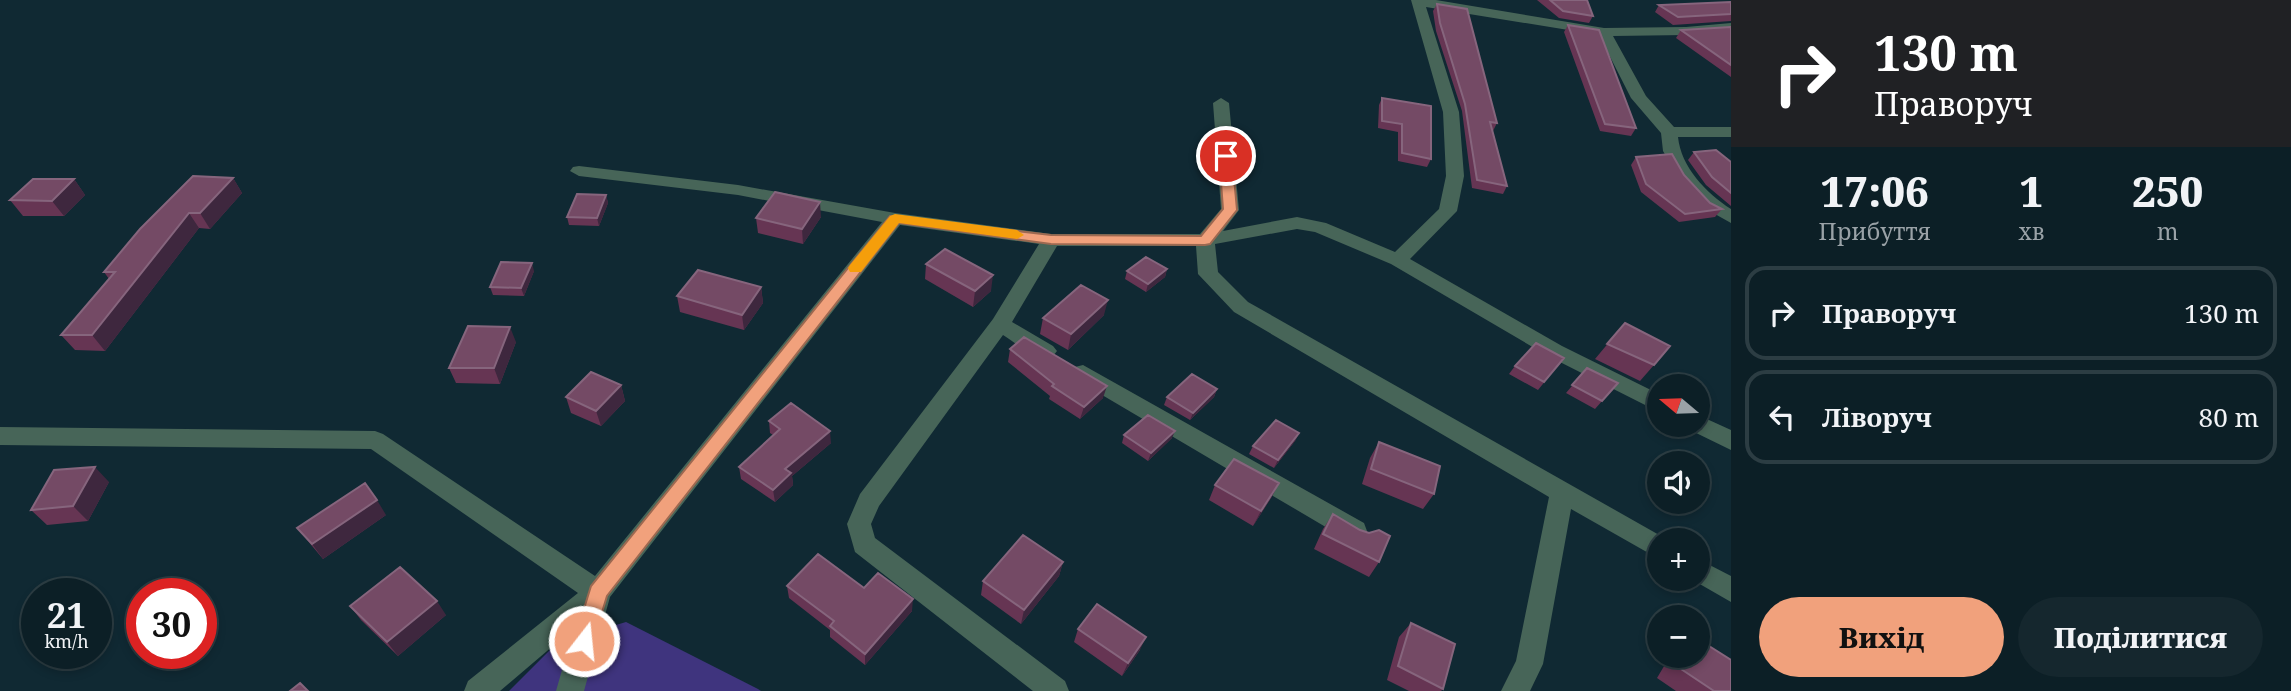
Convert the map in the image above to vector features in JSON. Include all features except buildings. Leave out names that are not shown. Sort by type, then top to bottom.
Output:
[{"type":"street","points":[[1398,260],[1448,211],[1455,176],[1451,112],[1417,1],[1487,6],[1604,32],[1686,32],[1731,27]]},
{"type":"street","points":[[1604,32],[1639,98],[1669,132],[1671,151],[1686,177],[1712,205],[1731,218]]},
{"type":"street","points":[[1221,103],[1230,210],[1205,240],[1208,274],[1241,307],[1647,541]]},
{"type":"street","points":[[1669,132],[1731,132]]},
{"type":"street","points":[[579,171],[738,190],[895,219],[1051,240],[1205,240],[1297,223],[1319,227],[1398,260],[1555,351],[1647,398]]},
{"type":"street","points":[[478,691],[598,592],[895,219]]},
{"type":"street","points":[[1051,240],[1000,324],[869,500],[859,524],[864,544],[1055,691]]},
{"type":"street","points":[[1000,324],[1360,534]]},
{"type":"street","points":[[1710,430],[1731,441]]},
{"type":"street","points":[[0,436],[375,440],[598,592]]},
{"type":"street","points":[[1515,691],[1529,664],[1562,493]]},
{"type":"street","points":[[1710,577],[1731,590]]},
{"type":"street","points":[[570,691],[598,592]]},
{"type":"shaded area","points":[[626,622],[761,691],[509,691],[558,642]]},
{"type":"slow traffic","points":[[855,268],[895,219],[1017,235]]},
{"type":"route","points":[[584,641],[598,592],[895,219],[1051,240],[1205,240],[1230,210],[1226,156]]}]
